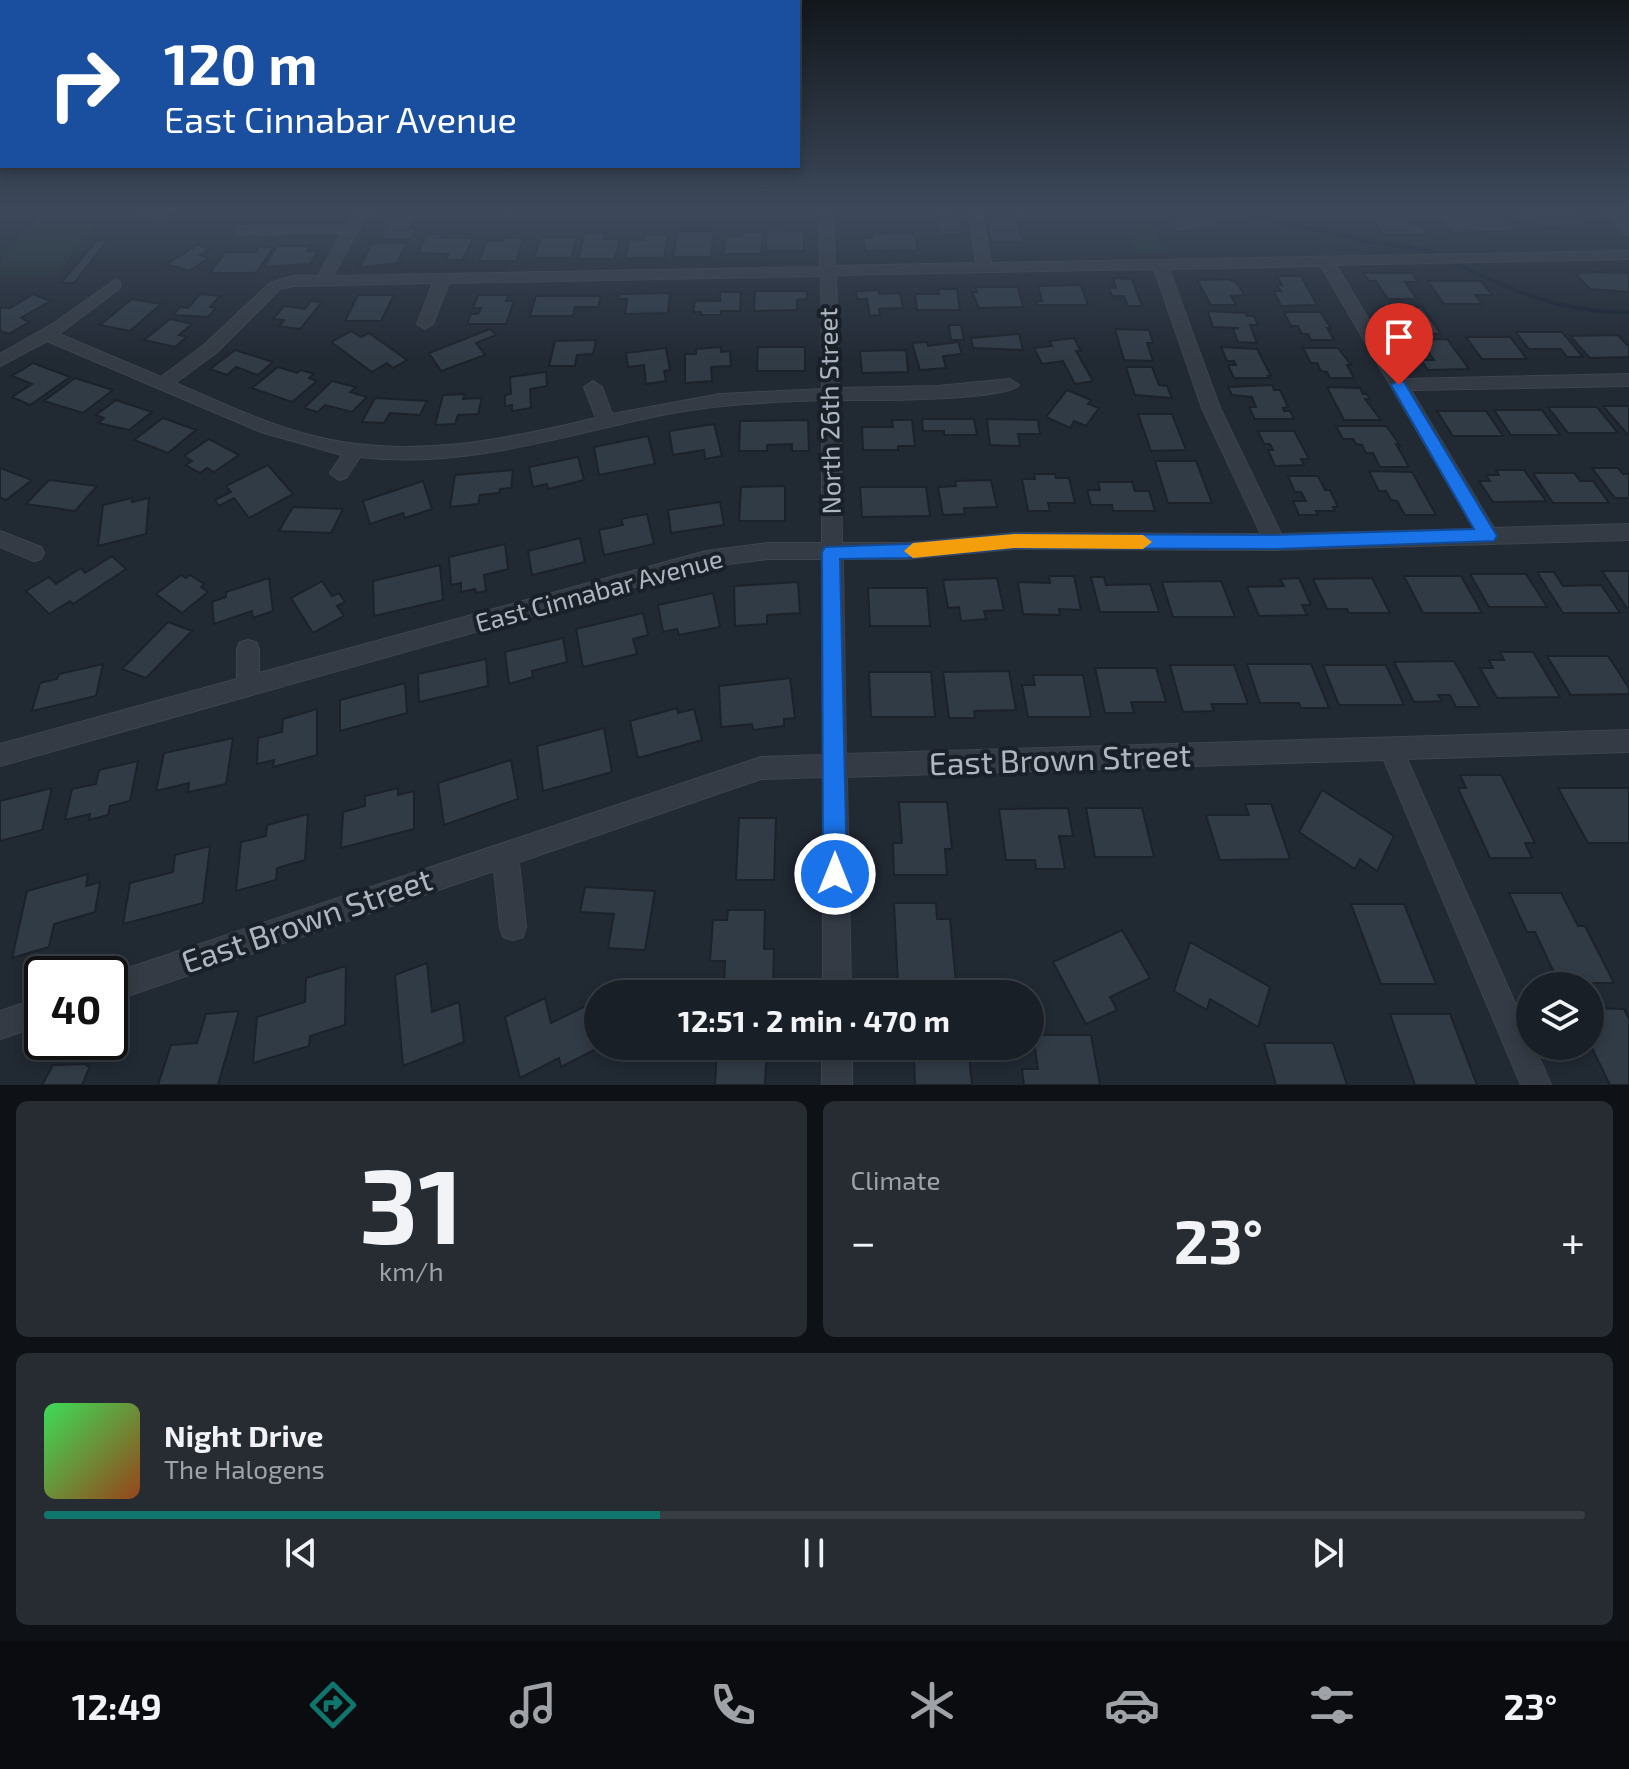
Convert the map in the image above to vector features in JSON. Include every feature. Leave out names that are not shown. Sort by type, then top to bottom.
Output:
[{"type":"street","points":[[323,281],[333,263]]},
{"type":"street","name":"North 26th Street","points":[[827,263],[837,980]]},
{"type":"street","points":[[983,263],[984,268]]},
{"type":"street","points":[[162,384],[210,349],[275,286],[293,281],[1236,263]]},
{"type":"street","points":[[1327,263],[1488,536]]},
{"type":"street","points":[[1160,264],[1211,408],[1275,542]]},
{"type":"street","points":[[425,324],[443,278]]},
{"type":"street","points":[[0,361],[47,335],[115,285]]},
{"type":"street","points":[[47,335],[262,427],[299,439],[355,450],[398,453],[461,451],[545,437],[717,400],[920,395],[1010,385]]},
{"type":"street","points":[[1399,385],[1629,380]]},
{"type":"street","points":[[593,387],[606,422]]},
{"type":"street","points":[[339,473],[355,450]]},
{"type":"street","name":"East Cinnabar Avenue","points":[[0,755],[706,559],[768,551],[907,551],[1014,541],[1275,542],[1629,532]]},
{"type":"street","points":[[0,539],[34,553]]},
{"type":"street","points":[[248,649],[248,686]]},
{"type":"street","name":"East Brown Street","points":[[128,982],[761,768],[1629,741]]},
{"type":"street","points":[[1391,749],[1536,1085]]},
{"type":"street","points":[[505,854],[513,927]]},
{"type":"street","points":[[0,1025],[24,1017]]},
{"type":"street","points":[[837,1060],[837,1085]]},
{"type":"shaded area","points":[[0,263],[65,263],[54,276],[0,277]]},
{"type":"building","points":[[78,263],[90,263],[74,283],[61,283]]},
{"type":"building","points":[[169,263],[202,263],[189,271],[167,264]]},
{"type":"building","points":[[217,263],[263,263],[256,273],[210,273]]},
{"type":"building","points":[[267,263],[311,263],[310,264],[264,267]]},
{"type":"building","points":[[362,263],[397,263],[397,263],[359,268]]},
{"type":"building","points":[[1363,273],[1412,273],[1419,282],[1405,282],[1417,299],[1388,299],[1376,281],[1369,281]]},
{"type":"building","points":[[1629,273],[1629,292],[1590,289],[1576,274]]},
{"type":"building","points":[[1277,276],[1301,276],[1317,305],[1281,306],[1274,291],[1281,291],[1277,285],[1282,285]]},
{"type":"building","points":[[1113,278],[1132,279],[1142,306],[1128,306],[1124,296],[1112,296],[1109,288],[1116,288]]},
{"type":"building","points":[[1228,279],[1236,282],[1244,295],[1231,296],[1236,305],[1211,305],[1197,280]]},
{"type":"building","points":[[1428,281],[1481,281],[1492,295],[1475,295],[1482,304],[1444,304]]},
{"type":"building","points":[[1081,285],[1088,305],[1037,305],[1036,301],[1042,301],[1038,286]]},
{"type":"building","points":[[975,287],[1018,287],[1023,307],[979,308],[972,292],[977,292]]},
{"type":"building","points":[[938,289],[957,289],[960,310],[917,310],[915,294],[939,294]]},
{"type":"building","points":[[879,290],[879,294],[900,293],[903,308],[879,309],[880,315],[870,316],[867,299],[857,299],[856,291]]},
{"type":"building","points":[[755,291],[807,291],[807,299],[797,300],[797,310],[754,311]]},
{"type":"building","points":[[720,292],[741,292],[740,311],[721,311],[721,315],[693,312],[695,301],[720,301]]},
{"type":"building","points":[[670,293],[668,313],[625,314],[627,299],[618,299],[619,294]]},
{"type":"building","points":[[33,294],[50,301],[21,318],[29,322],[9,334],[0,331],[0,308],[10,308]]},
{"type":"building","points":[[200,294],[220,296],[210,307],[216,308],[208,317],[173,315],[180,307],[188,308]]},
{"type":"building","points":[[358,295],[394,295],[381,321],[345,321]]},
{"type":"building","points":[[478,295],[509,295],[506,301],[514,301],[506,324],[467,324],[471,314],[478,314],[481,308],[473,308]]},
{"type":"building","points":[[536,296],[601,296],[598,307],[575,307],[573,316],[530,316]]},
{"type":"building","points":[[132,299],[161,304],[130,331],[100,325]]},
{"type":"building","points":[[311,301],[322,302],[300,329],[279,326],[284,320],[273,319],[284,306],[305,309]]},
{"type":"building","points":[[1389,307],[1422,307],[1441,334],[1406,333]]},
{"type":"building","points":[[1208,311],[1254,316],[1258,325],[1250,325],[1257,343],[1238,342],[1233,329],[1239,328],[1213,327]]},
{"type":"building","points":[[1284,312],[1320,312],[1331,328],[1327,328],[1334,340],[1311,340],[1308,334],[1302,334],[1298,326],[1291,326]]},
{"type":"building","points":[[170,319],[192,324],[179,335],[187,337],[175,347],[144,340]]},
{"type":"building","points":[[949,325],[961,325],[964,340],[951,340]]},
{"type":"building","points":[[490,329],[496,335],[476,343],[485,355],[441,371],[429,353]]},
{"type":"building","points":[[1115,329],[1149,330],[1153,343],[1147,343],[1153,361],[1124,360]]},
{"type":"building","points":[[351,331],[361,337],[369,333],[407,360],[393,368],[387,363],[372,372],[331,342]]},
{"type":"building","points":[[1516,332],[1562,332],[1583,357],[1567,357],[1561,349],[1529,349]]},
{"type":"building","points":[[1019,334],[1023,350],[973,348],[971,338]]},
{"type":"building","points":[[1618,335],[1629,347],[1629,357],[1590,358],[1570,336]]},
{"type":"building","points":[[1466,337],[1510,337],[1527,359],[1482,359]]},
{"type":"building","points":[[1074,338],[1081,351],[1076,351],[1093,381],[1075,384],[1063,361],[1042,364],[1034,348],[1052,346],[1049,341]]},
{"type":"building","points":[[1447,339],[1469,369],[1428,370],[1421,360],[1434,360],[1420,340]]},
{"type":"building","points":[[596,340],[593,354],[577,355],[575,366],[549,366],[555,341]]},
{"type":"building","points":[[927,342],[928,346],[958,342],[962,354],[943,356],[946,368],[920,370],[912,343]]},
{"type":"building","points":[[721,347],[721,352],[730,351],[731,366],[711,367],[712,381],[685,383],[685,354],[696,354],[696,349]]},
{"type":"building","points":[[758,347],[805,347],[805,371],[757,371]]},
{"type":"building","points":[[1221,347],[1257,349],[1270,378],[1234,378],[1228,365],[1236,365],[1234,361],[1227,361]]},
{"type":"building","points":[[666,348],[670,370],[664,371],[666,381],[646,384],[644,365],[628,367],[626,353]]},
{"type":"building","points":[[1303,348],[1338,348],[1351,365],[1347,365],[1354,378],[1330,378],[1317,363],[1311,363]]},
{"type":"building","points":[[235,350],[273,362],[258,375],[236,367],[227,375],[210,369]]},
{"type":"building","points":[[906,350],[908,372],[862,373],[860,351]]},
{"type":"building","points":[[33,363],[70,377],[30,405],[12,397],[32,384],[12,376]]},
{"type":"building","points":[[278,367],[314,374],[309,378],[317,381],[292,402],[252,388]]},
{"type":"building","points":[[1126,367],[1152,367],[1159,385],[1167,386],[1172,398],[1135,395]]},
{"type":"building","points":[[546,372],[547,386],[530,389],[531,408],[512,411],[512,405],[505,406],[505,395],[511,394],[510,377]]},
{"type":"building","points":[[75,378],[113,390],[83,413],[44,401]]},
{"type":"building","points":[[332,381],[356,387],[350,392],[367,397],[352,412],[325,405],[318,412],[304,408]]},
{"type":"building","points":[[1272,385],[1274,390],[1280,390],[1288,407],[1283,408],[1284,411],[1290,411],[1294,419],[1255,419],[1249,407],[1256,407],[1252,397],[1232,395],[1228,387]]},
{"type":"building","points":[[1327,387],[1360,388],[1363,394],[1367,394],[1370,399],[1365,399],[1381,420],[1344,420]]},
{"type":"building","points":[[1067,390],[1091,400],[1088,404],[1099,408],[1086,426],[1074,421],[1070,428],[1046,417]]},
{"type":"building","points":[[465,394],[463,399],[482,398],[478,414],[458,415],[455,424],[435,425],[443,395]]},
{"type":"building","points":[[375,398],[427,401],[420,415],[390,413],[384,423],[362,422]]},
{"type":"building","points":[[116,400],[152,412],[129,430],[98,423],[104,418],[96,415]]},
{"type":"building","points":[[1603,406],[1629,406],[1629,434],[1627,434]]},
{"type":"building","points":[[1548,407],[1597,407],[1618,433],[1568,433]]},
{"type":"building","points":[[1494,410],[1542,410],[1560,435],[1511,435]]},
{"type":"building","points":[[1437,411],[1486,411],[1503,436],[1453,436]]},
{"type":"building","points":[[1138,414],[1172,414],[1186,450],[1151,451]]},
{"type":"building","points":[[163,418],[196,430],[168,453],[134,440]]},
{"type":"building","points":[[922,419],[974,419],[977,435],[944,435],[944,431],[923,431]]},
{"type":"building","points":[[987,419],[1038,420],[1040,434],[1018,434],[1020,446],[990,445]]},
{"type":"building","points":[[808,420],[809,451],[792,451],[792,444],[767,445],[767,451],[739,451],[740,421]]},
{"type":"building","points":[[892,420],[912,420],[915,446],[898,446],[898,450],[863,450],[862,427],[893,427]]},
{"type":"building","points":[[714,424],[722,456],[705,459],[704,450],[673,455],[669,431]]},
{"type":"building","points":[[1336,426],[1386,426],[1400,445],[1396,444],[1409,467],[1380,467],[1373,453],[1366,453],[1362,445],[1356,444],[1353,439],[1343,439]]},
{"type":"building","points":[[1258,431],[1294,431],[1309,459],[1301,459],[1304,465],[1275,466],[1268,450],[1273,450],[1270,444],[1264,444]]},
{"type":"building","points":[[648,436],[655,464],[599,475],[594,447]]},
{"type":"building","points":[[209,439],[239,455],[214,472],[207,468],[200,473],[186,465],[192,461],[184,456]]},
{"type":"building","points":[[578,457],[584,480],[548,489],[547,484],[533,487],[529,467]]},
{"type":"building","points":[[1155,461],[1196,461],[1212,503],[1168,503]]},
{"type":"building","points":[[268,465],[293,494],[249,518],[234,498],[219,506],[215,500],[231,492],[226,486]]},
{"type":"building","points":[[0,468],[32,480],[6,500],[0,497]]},
{"type":"building","points":[[1592,468],[1618,468],[1623,474],[1629,474],[1629,498],[1615,498]]},
{"type":"building","points":[[513,470],[511,488],[480,495],[478,504],[450,507],[455,475]]},
{"type":"building","points":[[1496,470],[1524,470],[1546,501],[1493,502],[1479,481],[1490,481],[1486,475],[1499,475]]},
{"type":"building","points":[[1369,471],[1412,472],[1436,515],[1405,515],[1397,501],[1391,500],[1386,491],[1379,491]]},
{"type":"building","points":[[1533,473],[1574,473],[1580,481],[1593,481],[1609,503],[1553,503]]},
{"type":"building","points":[[1034,474],[1069,478],[1075,503],[1048,503],[1050,511],[1028,511],[1022,479],[1035,479]]},
{"type":"building","points":[[1288,476],[1318,476],[1325,490],[1330,490],[1338,507],[1333,507],[1335,511],[1316,511],[1318,515],[1299,515],[1293,501],[1306,501],[1301,492],[1295,492]]},
{"type":"building","points":[[49,480],[97,486],[75,511],[26,504]]},
{"type":"building","points":[[991,480],[997,507],[964,508],[965,514],[943,515],[938,487],[956,486],[955,481]]},
{"type":"building","points":[[423,481],[432,509],[405,518],[403,513],[370,524],[363,501]]},
{"type":"building","points":[[1098,482],[1132,482],[1135,491],[1149,491],[1155,511],[1113,511],[1112,505],[1091,505],[1087,490],[1100,490]]},
{"type":"building","points":[[785,486],[785,521],[739,521],[741,487]]},
{"type":"building","points":[[860,487],[926,487],[930,516],[862,517]]},
{"type":"building","points":[[132,498],[132,502],[149,498],[146,534],[98,546],[103,505]]},
{"type":"building","points":[[720,502],[724,525],[671,533],[668,510]]},
{"type":"building","points":[[293,507],[343,509],[331,533],[279,531]]},
{"type":"building","points":[[647,514],[654,544],[604,555],[599,530],[623,525],[621,519]]},
{"type":"building","points":[[580,538],[585,562],[532,575],[528,551]]},
{"type":"building","points":[[505,544],[508,569],[484,575],[486,591],[476,593],[475,589],[461,592],[461,583],[451,585],[449,557]]},
{"type":"building","points":[[112,556],[126,569],[73,604],[70,601],[49,614],[26,591],[49,577],[56,584],[81,568],[85,573]]},
{"type":"building","points":[[440,565],[443,600],[374,616],[373,581]]},
{"type":"building","points":[[1602,571],[1629,571],[1629,608],[1627,608]]},
{"type":"building","points":[[1537,572],[1554,572],[1563,586],[1601,585],[1620,613],[1563,613]]},
{"type":"building","points":[[1470,574],[1526,574],[1547,607],[1489,607]]},
{"type":"building","points":[[181,575],[186,578],[190,575],[204,584],[201,587],[208,592],[182,613],[156,594]]},
{"type":"building","points":[[1049,576],[1074,576],[1081,610],[1059,609],[1060,615],[1023,614],[1018,582],[1050,583]]},
{"type":"building","points":[[1404,576],[1461,576],[1482,613],[1423,613]]},
{"type":"building","points":[[1091,577],[1104,577],[1106,585],[1150,584],[1159,612],[1100,612]]},
{"type":"building","points":[[269,578],[273,611],[253,618],[252,611],[214,624],[212,602],[226,597],[226,592]]},
{"type":"building","points":[[997,578],[1004,610],[984,611],[986,619],[961,621],[959,607],[948,608],[943,580]]},
{"type":"building","points":[[1299,578],[1311,605],[1302,605],[1307,615],[1259,616],[1247,587],[1284,586],[1280,579]]},
{"type":"building","points":[[1372,578],[1390,613],[1349,613],[1347,609],[1327,609],[1313,579]]},
{"type":"building","points":[[322,581],[332,596],[339,593],[345,602],[337,606],[344,616],[313,633],[291,598]]},
{"type":"building","points":[[1221,581],[1235,617],[1173,617],[1162,582]]},
{"type":"building","points":[[798,582],[800,613],[767,615],[767,624],[735,626],[734,586]]},
{"type":"building","points":[[868,588],[927,588],[930,626],[870,626]]},
{"type":"building","points":[[713,593],[720,627],[679,635],[677,629],[663,632],[658,605]]},
{"type":"building","points":[[643,613],[648,635],[633,639],[637,654],[583,667],[576,629]]},
{"type":"building","points":[[168,622],[192,631],[146,678],[122,669]]},
{"type":"building","points":[[563,638],[567,662],[532,671],[533,677],[509,684],[505,652]]},
{"type":"building","points":[[1500,652],[1533,652],[1560,697],[1497,698],[1480,668],[1493,668],[1489,660],[1504,660]]},
{"type":"building","points":[[1547,656],[1608,656],[1629,688],[1629,694],[1571,695]]},
{"type":"building","points":[[486,659],[488,686],[419,702],[418,674]]},
{"type":"building","points":[[1454,661],[1480,707],[1456,707],[1450,695],[1438,695],[1442,701],[1414,702],[1394,662]]},
{"type":"building","points":[[103,664],[96,696],[32,711],[40,683],[57,679],[59,674]]},
{"type":"building","points":[[1247,664],[1311,664],[1329,708],[1301,708],[1299,703],[1260,703]]},
{"type":"building","points":[[1170,665],[1234,665],[1248,704],[1211,704],[1214,711],[1183,712]]},
{"type":"building","points":[[1323,665],[1386,665],[1404,705],[1339,705]]},
{"type":"building","points":[[1095,668],[1156,668],[1166,702],[1131,702],[1134,713],[1105,713]]},
{"type":"building","points":[[1009,671],[1016,710],[974,711],[975,718],[949,718],[943,672]]},
{"type":"building","points":[[869,672],[931,672],[935,717],[871,717]]},
{"type":"building","points":[[1033,675],[1083,675],[1091,717],[1028,717],[1022,685],[1035,685]]},
{"type":"building","points":[[790,678],[795,718],[784,719],[784,726],[753,730],[752,724],[721,727],[719,686]]},
{"type":"building","points":[[405,683],[407,713],[340,731],[340,700]]},
{"type":"building","points":[[677,708],[678,713],[694,709],[702,740],[638,758],[630,721]]},
{"type":"building","points":[[317,709],[317,755],[273,767],[274,760],[257,764],[258,738],[282,732],[283,719]]},
{"type":"building","points":[[604,728],[612,772],[543,791],[537,746]]},
{"type":"building","points":[[233,738],[226,784],[188,792],[189,783],[156,791],[164,753]]},
{"type":"building","points":[[511,760],[518,799],[444,825],[438,783]]},
{"type":"building","points":[[138,761],[130,801],[110,806],[108,815],[89,820],[90,814],[65,820],[72,789],[96,784],[99,770]]},
{"type":"building","points":[[1460,775],[1501,775],[1535,843],[1525,843],[1532,858],[1490,858],[1458,788],[1466,788]]},
{"type":"building","points":[[52,788],[42,830],[0,841],[0,801]]},
{"type":"building","points":[[398,788],[398,795],[414,791],[414,829],[341,848],[343,812],[365,806],[365,796]]},
{"type":"building","points":[[1558,788],[1629,788],[1629,843],[1588,843]]},
{"type":"building","points":[[1322,790],[1394,836],[1377,871],[1360,859],[1355,869],[1299,832]]},
{"type":"building","points":[[899,802],[947,802],[952,849],[945,849],[947,875],[894,875],[893,843],[902,843]]},
{"type":"building","points":[[1245,804],[1271,804],[1290,859],[1220,860],[1206,815],[1249,815]]},
{"type":"building","points":[[1068,808],[1073,836],[1059,836],[1065,869],[1036,869],[1035,860],[1006,860],[999,809]]},
{"type":"building","points":[[1086,808],[1142,808],[1154,857],[1095,857]]},
{"type":"building","points":[[308,814],[305,860],[277,868],[276,880],[236,891],[241,842],[266,836],[267,825]]},
{"type":"building","points":[[739,818],[776,818],[774,880],[736,880]]},
{"type":"building","points":[[210,846],[203,903],[123,924],[130,883],[173,872],[175,855]]},
{"type":"building","points":[[88,874],[86,886],[100,882],[95,912],[54,924],[49,947],[12,958],[27,891]]},
{"type":"building","points":[[585,887],[655,891],[645,950],[608,948],[614,914],[580,912]]},
{"type":"building","points":[[1509,893],[1561,893],[1578,926],[1585,926],[1614,983],[1604,983],[1604,972],[1554,972],[1535,932],[1527,932]]},
{"type":"building","points":[[894,903],[936,903],[937,919],[950,919],[956,980],[898,980]]},
{"type":"building","points":[[1351,904],[1404,904],[1436,984],[1381,984]]},
{"type":"building","points":[[728,910],[765,910],[764,949],[774,949],[773,980],[724,980],[725,961],[710,961],[713,920],[727,920]]},
{"type":"building","points":[[1122,930],[1150,978],[1110,997],[1117,1010],[1086,1024],[1053,962]]},
{"type":"building","points":[[1190,942],[1270,987],[1258,1027],[1210,999],[1207,1010],[1174,991]]},
{"type":"building","points":[[427,963],[432,1012],[459,1002],[464,1042],[403,1066],[395,975]]},
{"type":"building","points":[[346,966],[345,1025],[310,1036],[309,1046],[253,1063],[257,1017],[305,1002],[306,978]]},
{"type":"building","points":[[545,998],[551,1023],[584,1007],[584,1055],[561,1067],[559,1058],[520,1078],[505,1017]]},
{"type":"building","points":[[1604,1008],[1624,1009],[1629,1019],[1629,1085],[1610,1085],[1598,1060],[1604,1060]]},
{"type":"building","points":[[239,1011],[218,1085],[158,1085],[171,1045],[197,1043],[206,1014]]},
{"type":"building","points":[[1390,1014],[1450,1014],[1477,1085],[1415,1085]]},
{"type":"building","points":[[1044,1035],[1091,1035],[1100,1085],[1024,1085],[1022,1069],[1038,1069],[1037,1060],[1044,1060]]},
{"type":"building","points":[[1264,1043],[1333,1043],[1347,1085],[1276,1085]]},
{"type":"building","points":[[716,1060],[766,1060],[765,1085],[715,1085]]},
{"type":"building","points":[[914,1060],[969,1060],[972,1085],[915,1085]]},
{"type":"building","points":[[53,1065],[90,1066],[82,1085],[42,1085]]},
{"type":"waterway","points":[[1454,263],[1513,289],[1558,304],[1629,312]]},
{"type":"slow traffic","points":[[913,551],[1014,541],[1143,542]]},
{"type":"route","points":[[835,874],[831,552],[907,551],[1014,541],[1275,542],[1488,536],[1399,385]]}]
